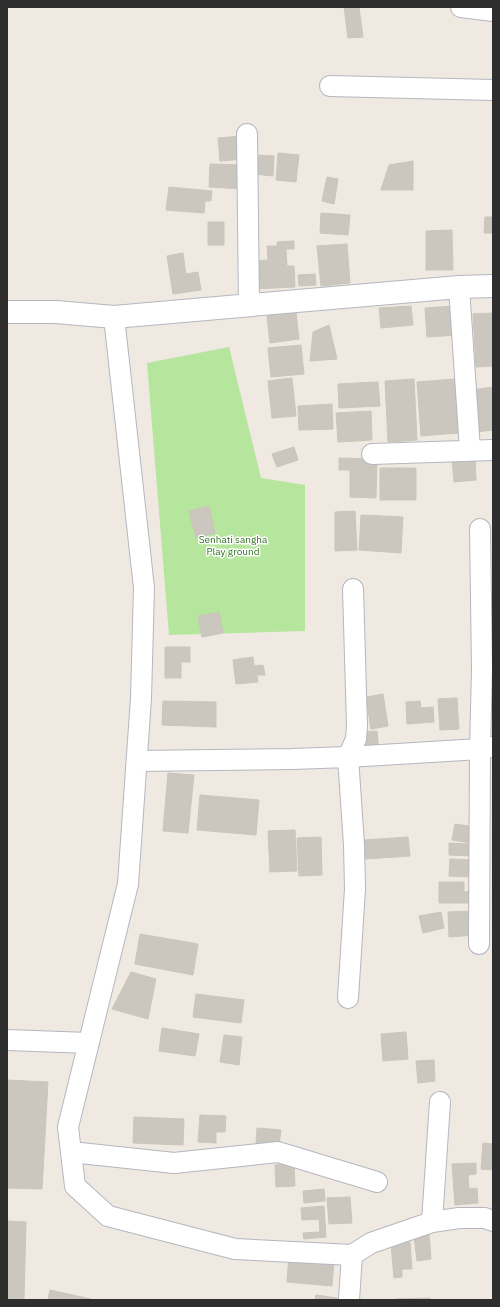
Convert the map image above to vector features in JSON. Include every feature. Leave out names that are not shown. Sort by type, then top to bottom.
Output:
[{"type":"street","points":[[461,7],[493,11]]},
{"type":"street","points":[[330,86],[493,90]]},
{"type":"street","points":[[247,134],[249,306]]},
{"type":"street","points":[[7,312],[56,312],[114,317],[459,287],[493,286]]},
{"type":"street","points":[[459,287],[470,450]]},
{"type":"street","points":[[114,317],[144,588],[141,698],[128,884],[68,1126],[75,1186],[108,1216],[235,1249],[352,1255],[371,1243],[432,1222],[459,1218],[485,1218],[493,1221]]},
{"type":"street","points":[[372,454],[493,450]]},
{"type":"street","points":[[479,944],[486,748],[482,669],[480,529]]},
{"type":"street","points":[[348,998],[354,889],[354,845],[348,757],[356,739],[357,726],[353,589]]},
{"type":"street","points":[[137,761],[292,760],[486,748]]},
{"type":"street","points":[[7,1040],[89,1043]]},
{"type":"street","points":[[432,1222],[440,1102]]},
{"type":"street","points":[[71,1152],[174,1163],[278,1152],[377,1182]]},
{"type":"street","points":[[349,1300],[352,1255]]},
{"type":"green space","name":"Senhati sangha Play ground","points":[[229,347],[261,478],[305,485],[305,631],[169,635],[147,363]]},
{"type":"building","points":[[344,7],[359,7],[363,37],[348,38]]},
{"type":"building","points":[[242,136],[244,159],[220,161],[218,138]]},
{"type":"building","points":[[278,153],[299,155],[296,182],[276,180]]},
{"type":"building","points":[[256,155],[274,156],[273,176],[254,174]]},
{"type":"building","points":[[413,161],[413,190],[381,190],[389,165]]},
{"type":"building","points":[[210,164],[245,165],[244,189],[209,187]]},
{"type":"building","points":[[327,177],[338,179],[334,204],[322,201]]},
{"type":"building","points":[[169,187],[212,191],[211,201],[205,201],[204,213],[166,210]]},
{"type":"building","points":[[321,213],[350,215],[348,235],[320,233]]},
{"type":"building","points":[[485,217],[493,217],[493,233],[484,233]]},
{"type":"building","points":[[208,222],[224,222],[224,245],[208,245]]},
{"type":"building","points":[[452,230],[453,270],[426,270],[426,231]]},
{"type":"building","points":[[294,241],[294,249],[286,249],[287,266],[294,266],[295,287],[253,289],[252,261],[268,260],[267,246],[277,246],[277,242]]},
{"type":"building","points":[[347,244],[350,283],[321,286],[317,246]]},
{"type":"building","points":[[183,253],[186,274],[198,272],[201,290],[173,294],[167,256]]},
{"type":"building","points":[[315,274],[316,285],[299,286],[298,275]]},
{"type":"building","points":[[411,306],[413,325],[381,328],[379,308]]},
{"type":"building","points":[[455,306],[457,335],[427,337],[425,308]]},
{"type":"building","points":[[296,312],[299,339],[270,343],[267,316]]},
{"type":"building","points":[[493,313],[493,366],[476,367],[473,314]]},
{"type":"building","points":[[329,325],[337,359],[310,361],[313,332]]},
{"type":"building","points":[[301,345],[304,374],[271,377],[268,348]]},
{"type":"building","points":[[292,378],[296,416],[272,418],[268,381]]},
{"type":"building","points":[[414,379],[417,440],[388,442],[385,381]]},
{"type":"building","points":[[455,379],[459,433],[421,436],[417,382]]},
{"type":"building","points":[[378,382],[380,406],[339,408],[338,384]]},
{"type":"building","points":[[493,387],[493,430],[476,432],[471,390]]},
{"type":"building","points":[[332,404],[333,429],[299,430],[298,406]]},
{"type":"building","points":[[371,411],[372,440],[338,442],[336,413]]},
{"type":"building","points":[[294,447],[298,460],[277,467],[272,454]]},
{"type":"building","points":[[475,456],[476,480],[454,482],[452,458]]},
{"type":"building","points":[[339,458],[377,459],[376,498],[350,497],[350,470],[339,470]]},
{"type":"building","points":[[380,468],[416,468],[416,500],[380,500]]},
{"type":"building","points":[[209,506],[215,533],[196,538],[189,511]]},
{"type":"building","points":[[355,511],[357,550],[335,551],[335,512]]},
{"type":"building","points":[[361,515],[403,517],[401,553],[359,550]]},
{"type":"building","points":[[219,612],[223,633],[202,637],[198,616]]},
{"type":"building","points":[[165,647],[190,647],[190,662],[181,662],[181,678],[165,678]]},
{"type":"building","points":[[253,657],[254,666],[263,665],[265,675],[257,675],[258,682],[236,684],[233,660]]},
{"type":"building","points":[[383,694],[388,726],[371,729],[366,697]]},
{"type":"building","points":[[457,698],[459,729],[440,730],[438,699]]},
{"type":"building","points":[[163,701],[216,702],[216,727],[162,725]]},
{"type":"building","points":[[420,701],[421,708],[433,707],[434,722],[407,724],[406,702]]},
{"type":"building","points":[[377,731],[379,753],[363,754],[361,732]]},
{"type":"building","points":[[168,773],[194,775],[188,833],[163,831]]},
{"type":"building","points":[[200,795],[259,800],[256,835],[197,830]]},
{"type":"building","points":[[455,824],[475,827],[472,843],[452,840]]},
{"type":"building","points":[[295,830],[297,871],[270,872],[268,831]]},
{"type":"building","points":[[321,837],[322,875],[299,876],[297,838]]},
{"type":"building","points":[[408,837],[410,856],[365,859],[364,840]]},
{"type":"building","points":[[449,843],[473,844],[473,856],[449,855]]},
{"type":"building","points":[[450,859],[473,860],[472,877],[449,876]]},
{"type":"building","points":[[439,882],[464,882],[464,892],[474,891],[474,903],[439,903]]},
{"type":"building","points":[[473,911],[475,935],[449,937],[448,912]]},
{"type":"building","points":[[441,912],[444,928],[423,933],[419,916]]},
{"type":"building","points":[[140,934],[198,944],[193,975],[135,964]]},
{"type":"building","points":[[131,972],[156,979],[148,1019],[112,1009]]},
{"type":"building","points":[[196,994],[244,1000],[241,1023],[193,1017]]},
{"type":"building","points":[[162,1028],[199,1034],[195,1056],[159,1051]]},
{"type":"building","points":[[406,1032],[408,1059],[383,1061],[381,1034]]},
{"type":"building","points":[[224,1035],[242,1037],[239,1065],[220,1062]]},
{"type":"building","points":[[434,1060],[435,1081],[418,1083],[416,1061]]},
{"type":"building","points":[[7,1080],[48,1082],[42,1189],[7,1188]]},
{"type":"building","points":[[200,1115],[226,1116],[225,1132],[216,1132],[216,1143],[198,1142]]},
{"type":"building","points":[[134,1117],[184,1119],[183,1145],[133,1143]]},
{"type":"building","points":[[257,1128],[281,1130],[279,1146],[256,1143]]},
{"type":"building","points":[[483,1143],[493,1144],[493,1170],[481,1169]]},
{"type":"building","points":[[476,1163],[476,1174],[468,1175],[469,1189],[477,1188],[478,1203],[455,1205],[452,1164]]},
{"type":"building","points":[[294,1164],[295,1186],[276,1187],[275,1165]]},
{"type":"building","points":[[324,1189],[325,1201],[304,1203],[303,1191]]},
{"type":"building","points":[[350,1197],[352,1223],[329,1224],[327,1198]]},
{"type":"building","points":[[324,1206],[326,1237],[304,1239],[303,1233],[320,1232],[319,1219],[302,1220],[301,1208]]},
{"type":"building","points":[[7,1221],[26,1222],[24,1300],[7,1300]]},
{"type":"building","points":[[429,1234],[431,1259],[417,1261],[414,1236]]},
{"type":"building","points":[[410,1242],[412,1269],[402,1269],[402,1277],[394,1278],[391,1244]]},
{"type":"building","points":[[289,1256],[334,1261],[332,1286],[287,1282]]},
{"type":"building","points":[[50,1290],[91,1299],[91,1300],[48,1300]]},
{"type":"building","points":[[316,1295],[337,1298],[337,1300],[315,1300]]},
{"type":"building","points":[[430,1298],[430,1300],[395,1300],[395,1299]]}]
